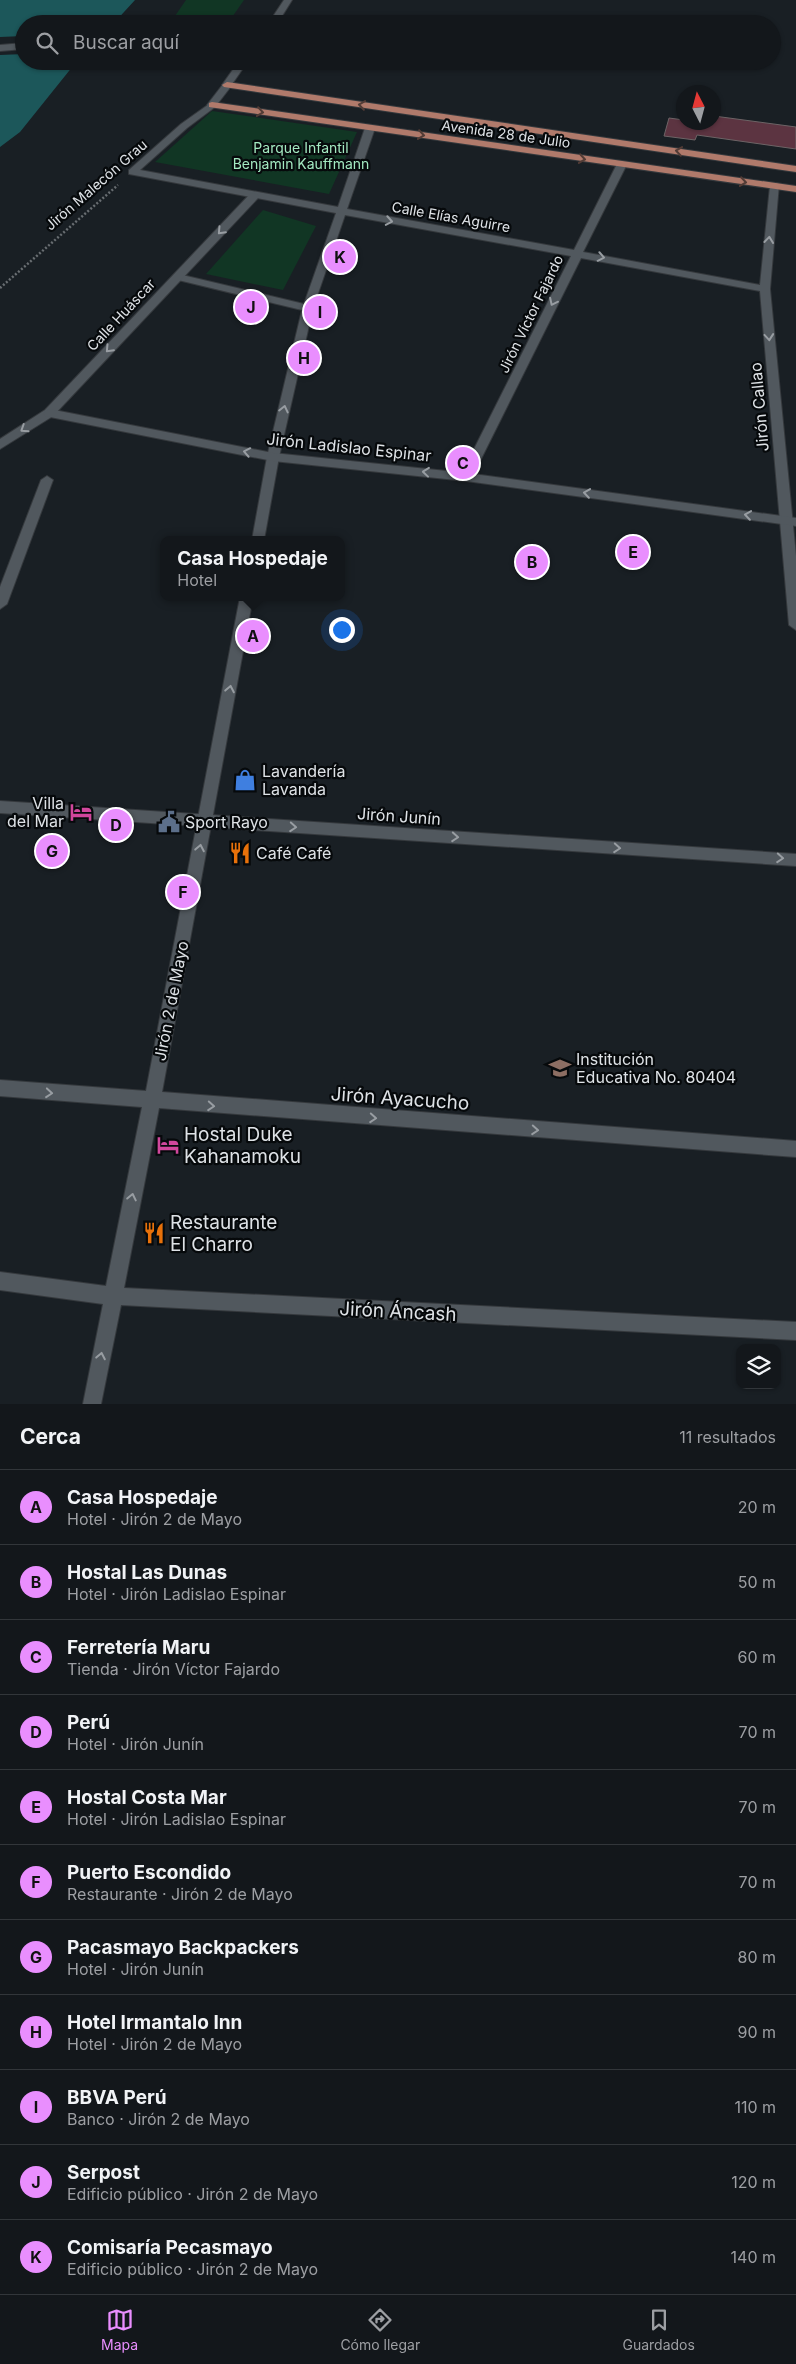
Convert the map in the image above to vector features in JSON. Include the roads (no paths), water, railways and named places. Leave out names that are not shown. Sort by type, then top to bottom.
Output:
[{"type":"main road","name":"Avenida 28 de Julio","points":[[227,85],[796,169]]},
{"type":"main road","name":"Avenida 28 de Julio","points":[[212,105],[796,189]]},
{"type":"street","points":[[278,15],[288,0]]},
{"type":"street","points":[[0,48],[15,47]]},
{"type":"street","name":"Jirón Malecón Grau","points":[[132,172],[184,126],[212,105],[238,70]]},
{"type":"street","points":[[259,536],[273,457],[308,308],[370,128]]},
{"type":"street","name":"Jirón Víctor Fajardo","points":[[466,477],[622,164]]},
{"type":"street","name":"Calle Elías Aguirre","points":[[132,172],[765,289]]},
{"type":"street","name":"Jirón Callao","points":[[775,186],[765,289],[791,521],[796,625]]},
{"type":"street","name":"Calle Huáscar","points":[[0,445],[49,413],[254,196]]},
{"type":"street","points":[[178,277],[308,308]]},
{"type":"street","name":"Jirón Ladislao Espinar","points":[[49,413],[273,457],[466,477],[791,521]]},
{"type":"street","points":[[0,604],[47,480]]},
{"type":"street","name":"Jirón 2 de Mayo","points":[[92,1404],[152,1101],[246,601]]},
{"type":"street","name":"Jirón Junín","points":[[0,807],[796,860]]},
{"type":"street","name":"Jirón Ayacucho","points":[[0,1088],[796,1149]]},
{"type":"street","name":"Jirón Áncash","points":[[0,1282],[112,1296],[796,1331]]},
{"type":"water","points":[[0,0],[135,0],[121,15],[15,15],[15,70],[70,70],[20,132],[0,147]]},
{"type":"place","name":"Comisaría Pecasmayo","points":[[340,257]]},
{"type":"place","name":"Serpost","points":[[251,307]]},
{"type":"place","name":"BBVA Perú","points":[[320,312]]},
{"type":"place","name":"Hotel Irmantalo Inn","points":[[304,358]]},
{"type":"place","name":"Ferretería Maru","points":[[463,463]]},
{"type":"place","name":"Hostal Costa Mar","points":[[633,552]]},
{"type":"place","name":"Hostal Las Dunas","points":[[532,562]]},
{"type":"place","name":"Casa Hospedaje","points":[[253,636]]},
{"type":"place","name":"Lavandería Lavanda","points":[[245,780]]},
{"type":"place","name":"Villa del Mar","points":[[81,812]]},
{"type":"place","name":"Sport Rayo","points":[[169,822]]},
{"type":"place","name":"Perú","points":[[116,825]]},
{"type":"place","name":"Pacasmayo Backpackers","points":[[52,851]]},
{"type":"place","name":"Café Café","points":[[240,853]]},
{"type":"place","name":"Puerto Escondido","points":[[183,892]]},
{"type":"place","name":"Institución Educativa No. 80404","points":[[560,1068]]},
{"type":"place","name":"Hostal Duke Kahanamoku","points":[[168,1145]]},
{"type":"place","name":"Restaurante El Charro","points":[[154,1233]]},
{"type":"park label","name":"Parque Infantil Benjamin Kauffmann","points":[[301,156]]}]
